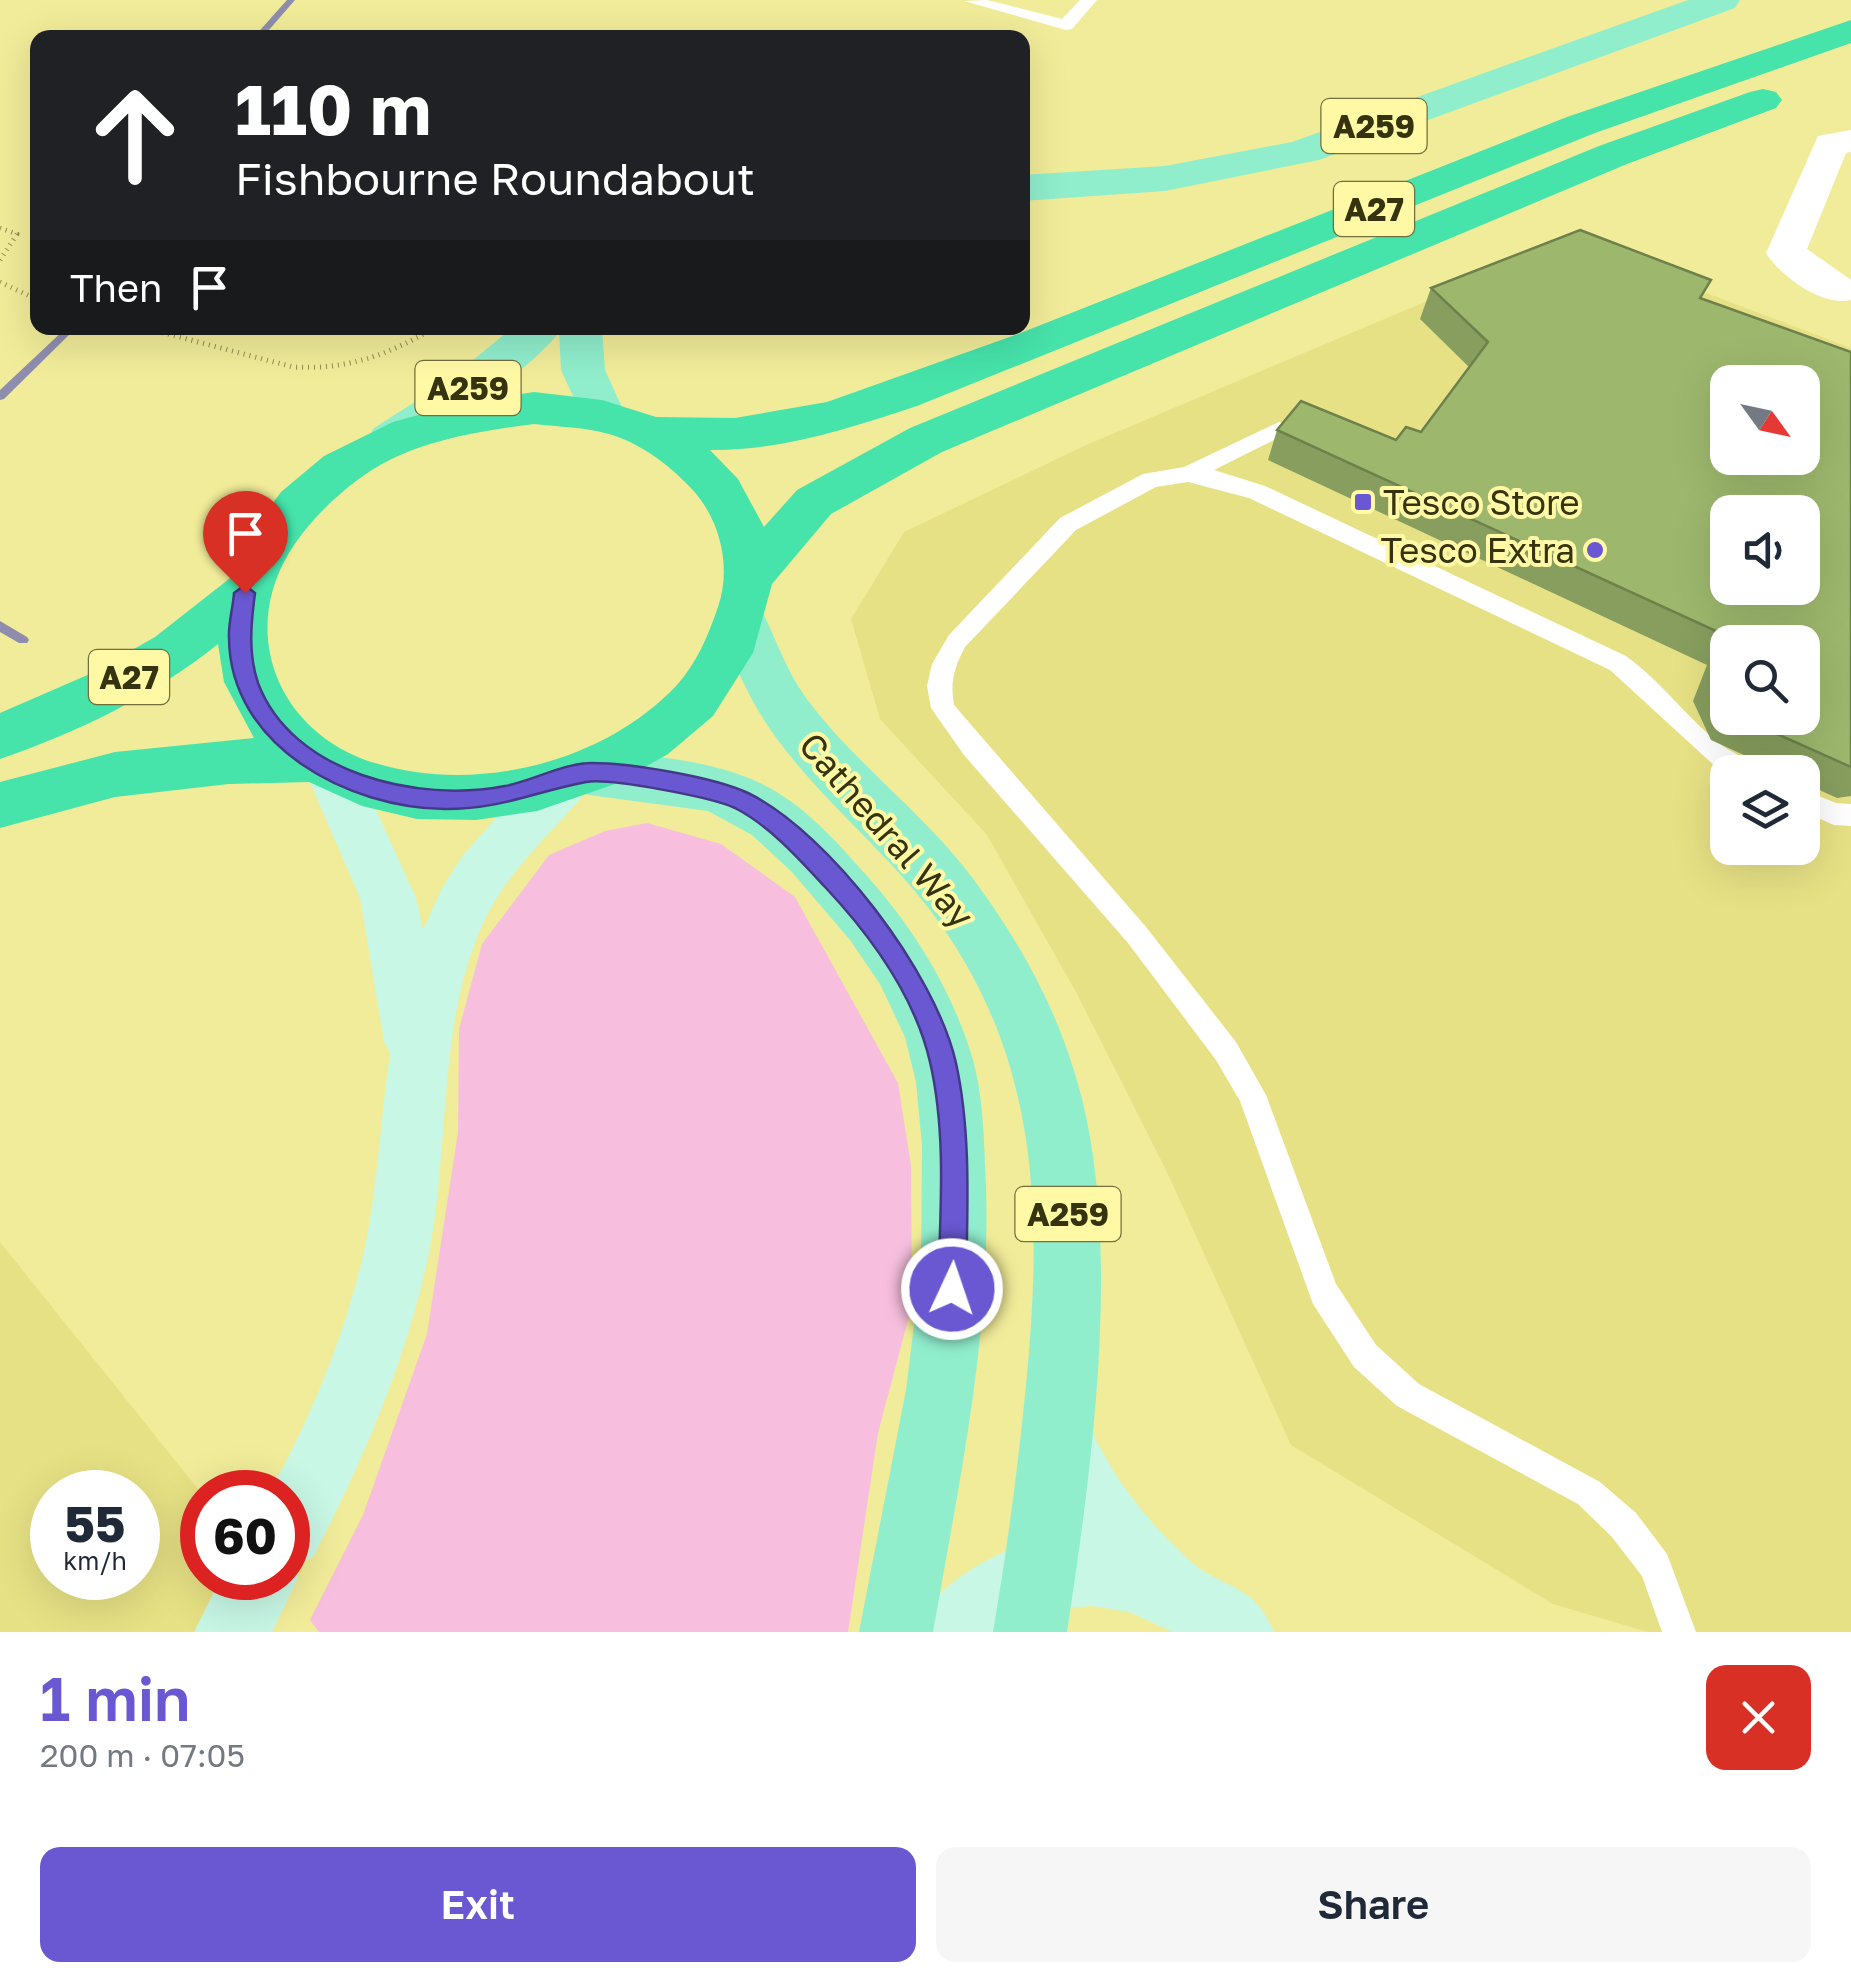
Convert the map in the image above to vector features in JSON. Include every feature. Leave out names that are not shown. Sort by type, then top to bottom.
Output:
[{"type":"highway","name":"A27","points":[[652,433],[735,434],[829,418],[901,394],[1034,345],[1582,125],[1851,31]]},
{"type":"highway","name":"A27","points":[[745,599],[814,502],[926,440],[1613,156],[1851,70]]},
{"type":"highway","points":[[0,805],[59,785],[128,770],[226,759],[321,767],[384,792],[442,800],[503,796],[576,777],[643,742],[688,706],[721,664],[745,599],[743,532],[724,492],[692,459],[652,433],[603,416],[534,408],[461,416],[390,440],[340,468],[298,504],[265,546],[245,593],[239,639],[248,684],[272,725],[321,767]]},
{"type":"highway","name":"A27","points":[[0,737],[126,678],[173,650],[245,593]]},
{"type":"main road","name":"A259","points":[[1030,188],[1160,182],[1305,151],[1714,1]]},
{"type":"main road","name":"A259","points":[[390,440],[462,393],[532,335]]},
{"type":"main road","points":[[581,335],[583,370],[603,416]]},
{"type":"main road","name":"Cathedral Way","points":[[745,599],[774,692],[794,723],[952,895],[1004,976],[1033,1035],[1062,1144],[1069,1225],[1068,1310],[1035,1603]]},
{"type":"main road","name":"Cathedral Way","points":[[576,777],[704,788],[723,792],[761,812],[798,842],[873,925],[906,972],[932,1030],[949,1099],[955,1244],[934,1430],[896,1632]]},
{"type":"street","points":[[1837,290],[1786,253],[1831,144],[1851,141]]},
{"type":"street","points":[[321,767],[388,898],[416,1058]]},
{"type":"street","points":[[310,1482],[374,1338],[403,1215],[416,1058],[441,966],[463,905],[503,850],[576,777]]},
{"type":"street","points":[[1056,1433],[1071,1472],[1112,1537],[1164,1586],[1237,1632]]},
{"type":"street","points":[[954,1632],[990,1598],[1035,1603],[1097,1569],[1164,1586]]},
{"type":"street","points":[[231,1632],[249,1600]]},
{"type":"lane","points":[[972,0],[1066,25],[1089,0]]},
{"type":"lane","points":[[1279,429],[1188,474],[1151,480],[1068,524],[958,641],[944,664],[939,686],[943,708],[973,748],[1138,934],[1226,1051],[1252,1095],[1324,1294],[1365,1356],[1408,1395],[1589,1493],[1624,1525],[1655,1566],[1678,1632]]},
{"type":"lane","points":[[1188,474],[1220,479],[1257,492],[1618,662],[1643,678],[1701,746],[1716,755]]},
{"type":"lane","points":[[1820,807],[1834,814],[1851,815]]},
{"type":"path","points":[[0,228],[17,234],[0,260]]},
{"type":"path","points":[[0,282],[30,296]]},
{"type":"path","points":[[172,335],[293,367],[316,369],[347,368],[376,359],[421,335]]},
{"type":"shaded area","points":[[1569,241],[1851,348],[1851,1632],[1648,1632],[1553,1604],[1291,1445],[1166,1170],[1076,992],[987,835],[880,719],[851,619],[904,532],[1086,445]]},
{"type":"shaded area","points":[[647,823],[721,844],[795,897],[898,1083],[911,1165],[912,1305],[878,1433],[848,1632],[319,1632],[310,1620],[363,1515],[427,1334],[458,1132],[459,1029],[482,944],[549,855],[605,831]]},
{"type":"shaded area","points":[[0,1242],[183,1470],[180,1600],[215,1600],[195,1632],[0,1632]]},
{"type":"building","name":"Tesco Extra","points":[[1580,230],[1711,280],[1700,298],[1851,352],[1851,767],[1779,735],[1820,735],[1820,625],[1710,625],[1710,628],[1277,430],[1301,401],[1396,440],[1406,427],[1421,432],[1488,342],[1431,288]]},
{"type":"waterway","points":[[264,30],[291,0]]},
{"type":"waterway","points":[[0,396],[64,335]]},
{"type":"waterway","points":[[0,626],[23,640]]},
{"type":"place","name":"Tesco Store","points":[[1363,502]]},
{"type":"place","name":"Tesco Extra","points":[[1595,550]]},
{"type":"route","points":[[245,593],[239,639],[248,684],[272,725],[309,760],[333,774],[384,792],[442,800],[503,796],[590,772],[684,784],[741,800],[798,842],[852,899],[893,953],[906,972],[932,1030],[949,1099],[954,1168],[952,1289]]}]
